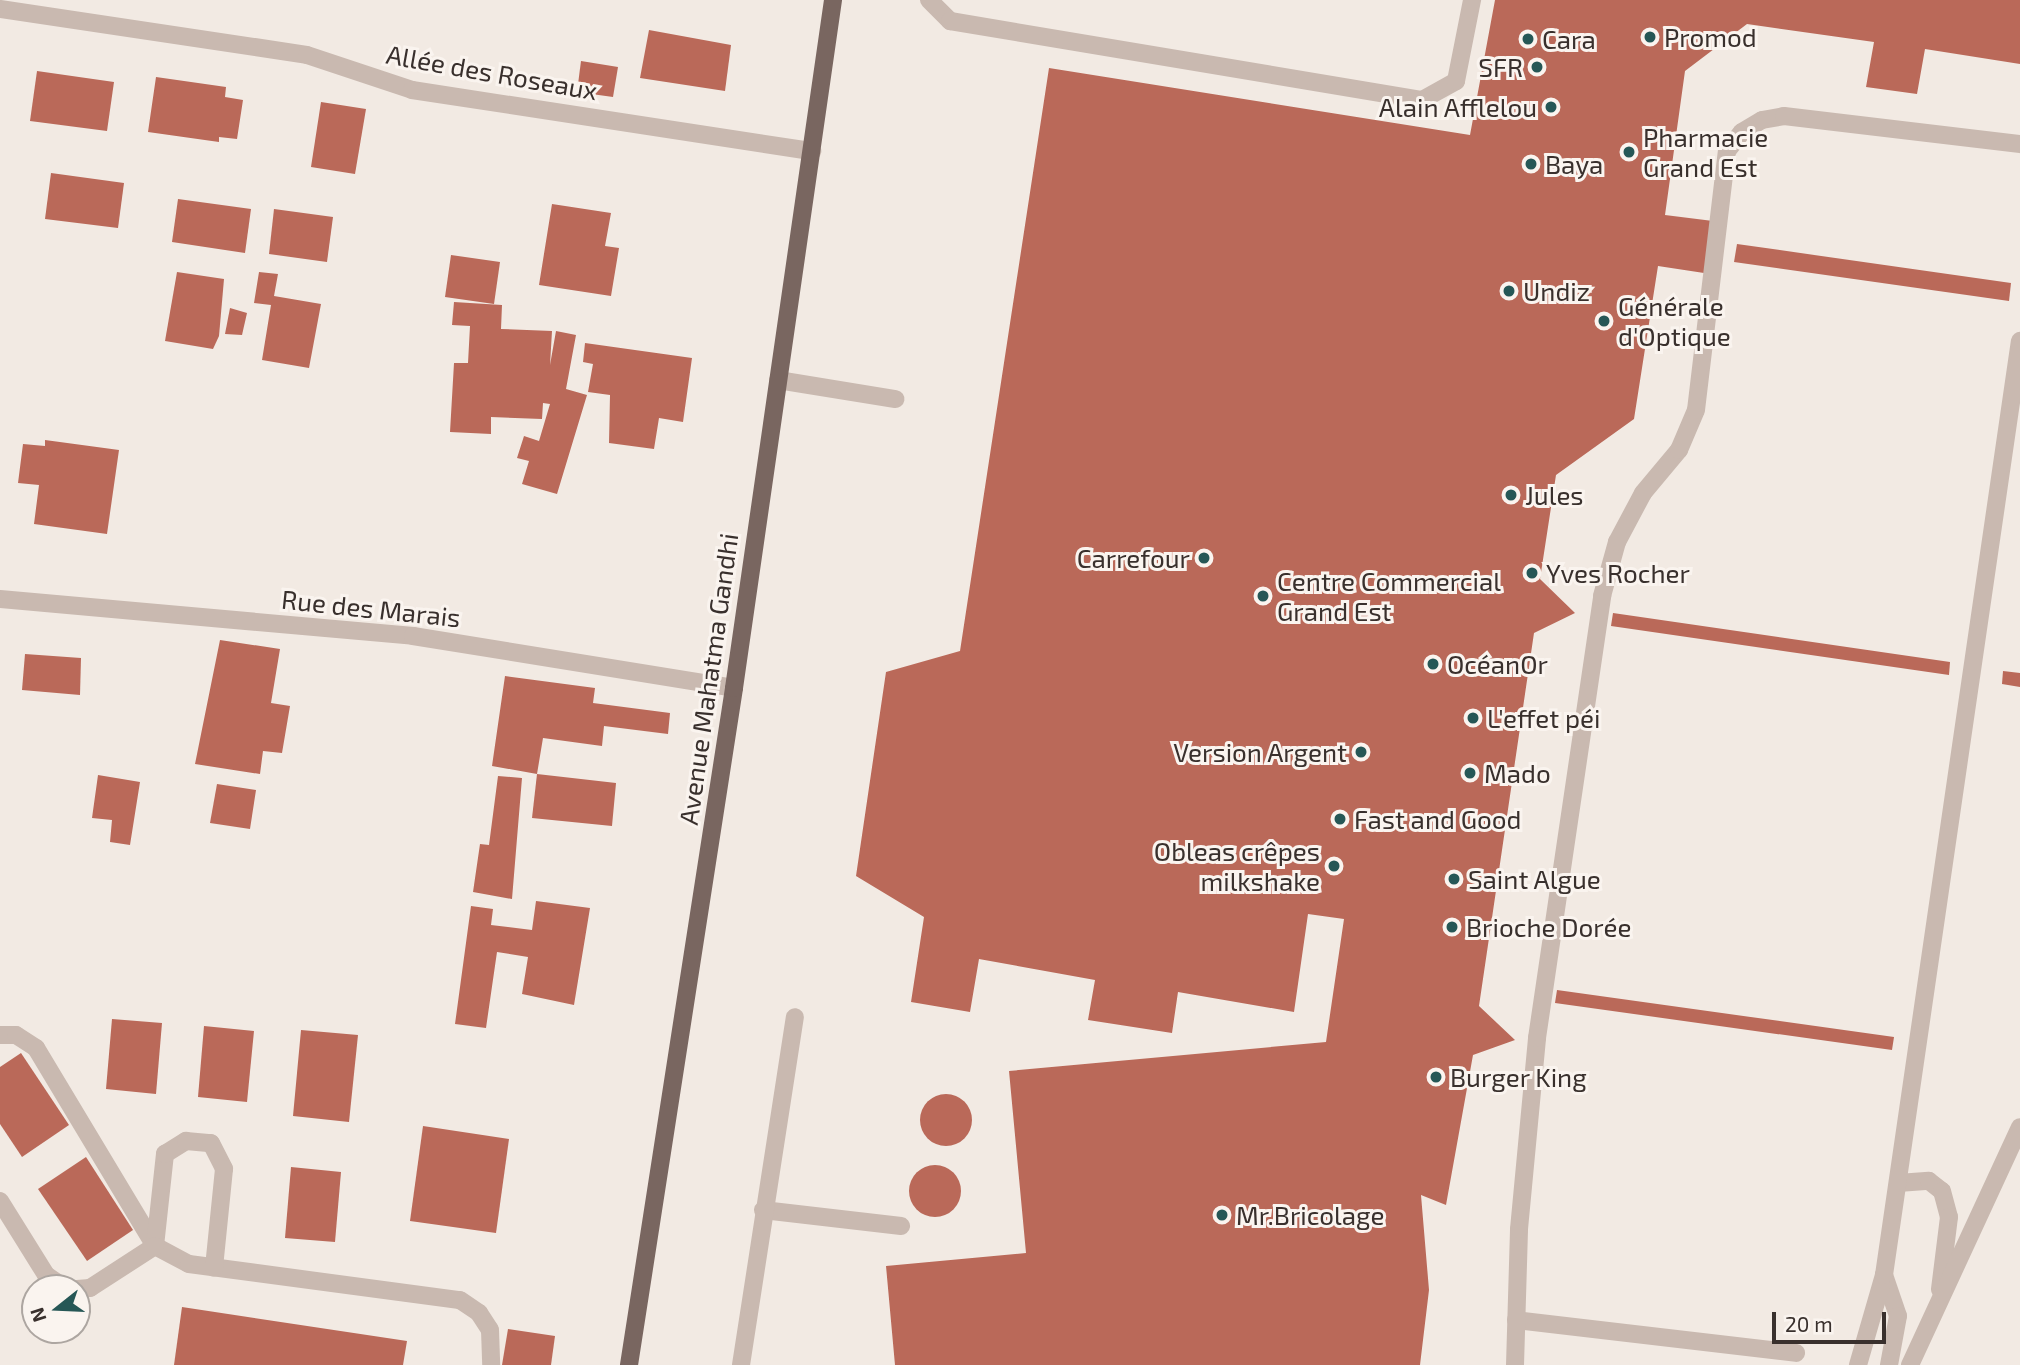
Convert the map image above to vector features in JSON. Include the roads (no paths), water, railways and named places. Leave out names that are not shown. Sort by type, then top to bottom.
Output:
[{"type":"main road","name":"Avenue Mahatma Gandhi","points":[[629,1365],[734,688],[833,0]]},
{"type":"street","points":[[929,0],[950,21],[1422,100],[1456,81],[1472,0]]},
{"type":"street","name":"Allée des Roseaux","points":[[0,9],[307,55],[412,90],[812,151]]},
{"type":"street","points":[[1514,1365],[1519,1228],[1536,1038],[1602,596],[1617,542],[1643,493],[1679,450],[1696,411],[1727,151],[1742,132],[1762,120],[1784,116],[2020,144]]},
{"type":"street","points":[[1858,1365],[1884,1275],[2020,341]]},
{"type":"street","points":[[778,380],[895,399]]},
{"type":"street","name":"Rue des Marais","points":[[0,599],[412,636],[734,688]]},
{"type":"street","points":[[741,1365],[795,1017]]},
{"type":"street","points":[[0,1035],[16,1035],[36,1048],[155,1245],[189,1264],[460,1300],[479,1312],[491,1330],[491,1365]]},
{"type":"street","points":[[1910,1365],[2020,1127]]},
{"type":"street","points":[[155,1245],[165,1154],[186,1141],[211,1143],[224,1169],[214,1267]]},
{"type":"street","points":[[1898,1183],[1929,1181],[1942,1191],[1950,1217],[1937,1310]]},
{"type":"street","points":[[0,1201],[45,1274]]},
{"type":"street","points":[[763,1210],[901,1226]]},
{"type":"street","points":[[91,1287],[155,1245]]},
{"type":"street","points":[[1884,1275],[1898,1316],[1889,1365]]},
{"type":"street","points":[[1516,1320],[1796,1353]]},
{"type":"place","name":"Promod","points":[[1650,37]]},
{"type":"place","name":"Cara","points":[[1528,39]]},
{"type":"place","name":"SFR","points":[[1537,67]]},
{"type":"place","name":"Alain Afflelou","points":[[1551,107]]},
{"type":"place","name":"Pharmacie Grand Est","points":[[1629,152]]},
{"type":"place","name":"Baya","points":[[1531,164]]},
{"type":"place","name":"Undiz","points":[[1509,291]]},
{"type":"place","name":"Générale d'Optique","points":[[1604,321]]},
{"type":"place","name":"Jules","points":[[1511,495]]},
{"type":"place","name":"Carrefour","points":[[1204,558]]},
{"type":"place","name":"Yves Rocher","points":[[1532,573]]},
{"type":"place","name":"Centre Commercial Grand Est","points":[[1263,596]]},
{"type":"place","name":"OcéanOr","points":[[1433,664]]},
{"type":"place","name":"L'effet péi","points":[[1473,718]]},
{"type":"place","name":"Version Argent","points":[[1361,752]]},
{"type":"place","name":"Mado","points":[[1470,773]]},
{"type":"place","name":"Fast and Good","points":[[1340,819]]},
{"type":"place","name":"Obleas crêpes milkshake","points":[[1334,866]]},
{"type":"place","name":"Saint Algue","points":[[1454,879]]},
{"type":"place","name":"Brioche Dorée","points":[[1452,927]]},
{"type":"place","name":"Burger King","points":[[1436,1077]]},
{"type":"place","name":"Mr.Bricolage","points":[[1222,1215]]}]
